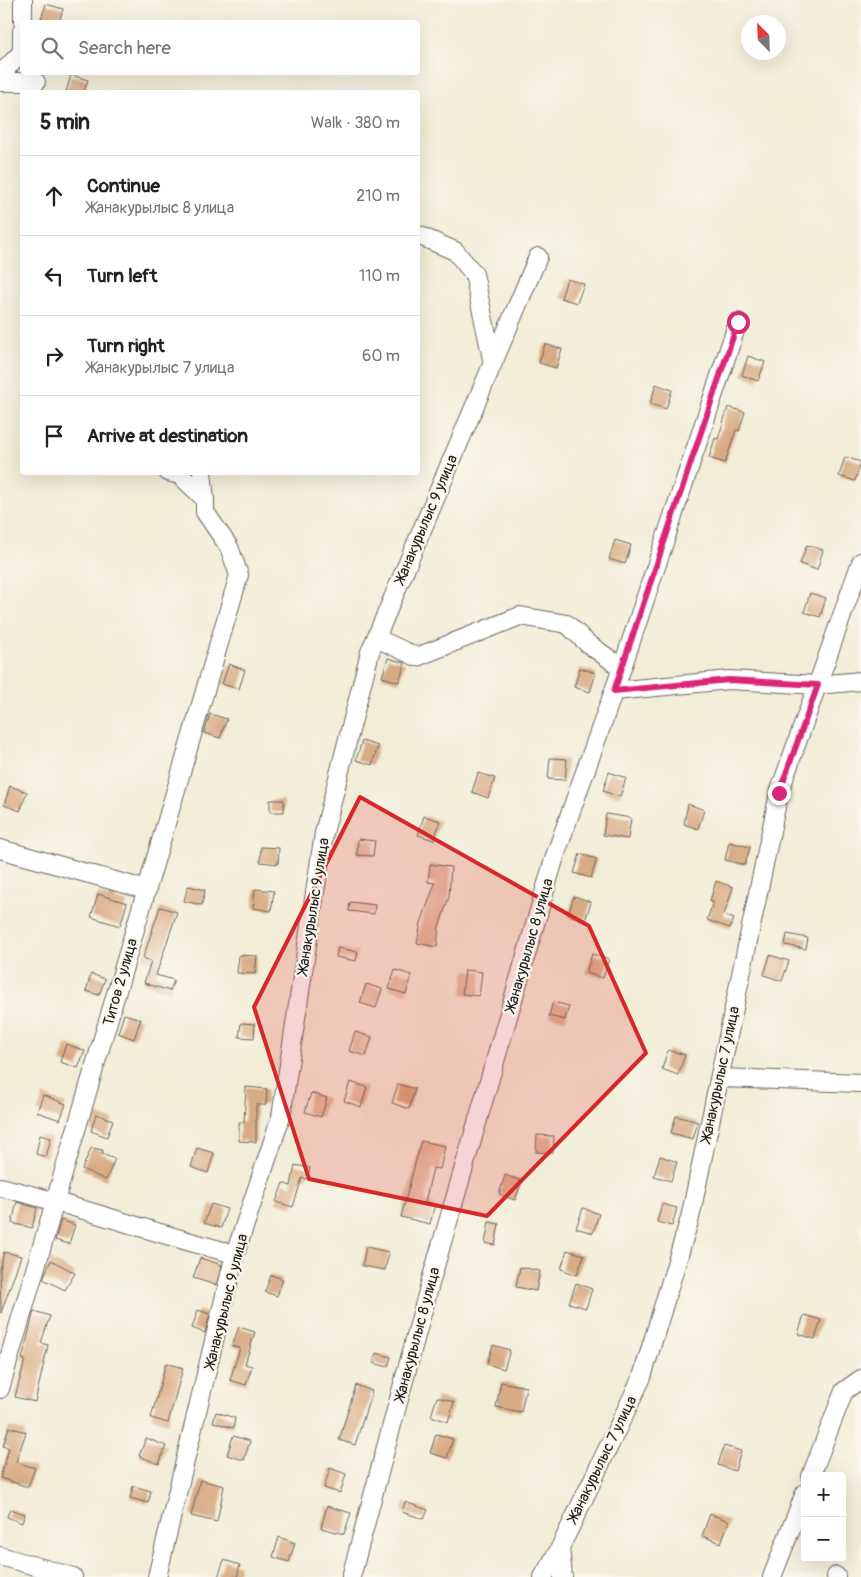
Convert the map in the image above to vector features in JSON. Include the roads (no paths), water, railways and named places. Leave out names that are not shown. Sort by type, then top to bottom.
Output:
[{"type":"street","points":[[23,0],[23,20]]},
{"type":"street","points":[[0,75],[20,54]]},
{"type":"street","points":[[0,82],[36,82]]},
{"type":"street","points":[[420,236],[455,251],[474,274],[493,363]]},
{"type":"street","name":"Жанакурылыс 9 улица","points":[[157,1577],[215,1346],[235,1254],[281,1116],[324,833],[370,652],[538,257]]},
{"type":"street","name":"Жанакурылыс 8 улица","points":[[351,1577],[431,1280],[555,856],[622,668],[738,322]]},
{"type":"street","points":[[180,475],[205,499]]},
{"type":"street","points":[[202,475],[205,499]]},
{"type":"street","name":"Титов 2 улица","points":[[0,1390],[239,575],[228,547],[205,512],[205,499]]},
{"type":"street","name":"Жанакурылыс 7 улица","points":[[543,1577],[560,1548],[642,1377],[690,1218],[779,793],[861,562]]},
{"type":"street","points":[[376,638],[418,657],[520,616],[567,624],[587,643],[622,668]]},
{"type":"street","points":[[614,691],[729,680],[818,685],[861,681]]},
{"type":"street","points":[[0,849],[147,890]]},
{"type":"street","points":[[720,1078],[861,1082]]},
{"type":"street","points":[[0,1187],[56,1201],[163,1235],[235,1254]]},
{"type":"street","points":[[813,1472],[844,1391],[861,1379]]},
{"type":"street","points":[[772,1577],[801,1503]]},
{"type":"street","points":[[560,1548],[563,1577]]},
{"type":"street","points":[[0,1556],[73,1577]]}]
